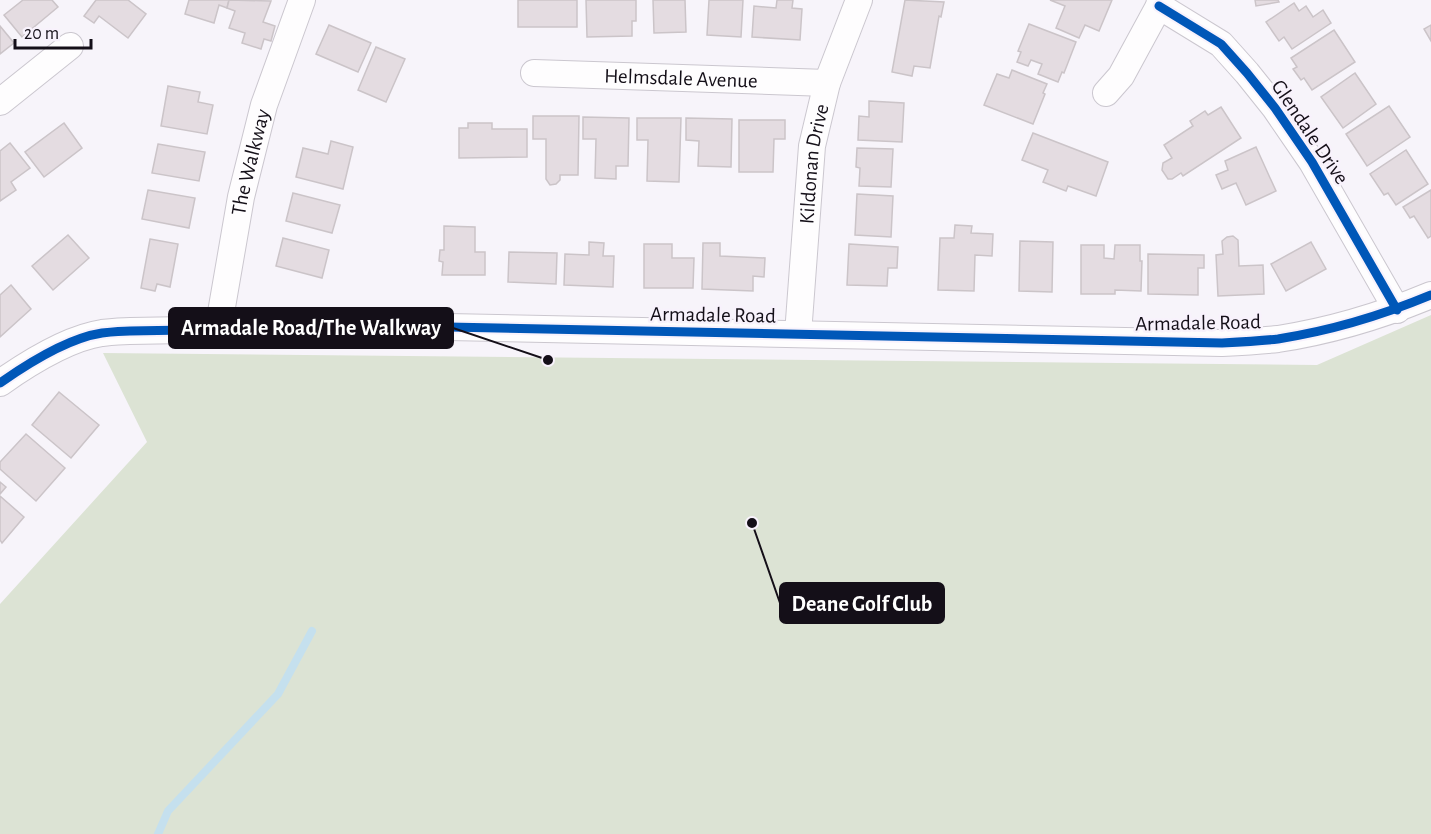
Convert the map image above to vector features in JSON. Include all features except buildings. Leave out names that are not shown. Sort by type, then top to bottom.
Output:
[{"type":"street","name":"The Walkway","points":[[218,330],[241,197],[261,116],[302,0]]},
{"type":"street","name":"Kildonan Drive","points":[[798,334],[812,146],[827,83],[859,0]]},
{"type":"street","name":"Glendale Drive","points":[[1106,93],[1121,76],[1160,3],[1221,44],[1248,73],[1275,108],[1312,162],[1397,310]]},
{"type":"street","points":[[0,102],[70,46]]},
{"type":"street","name":"Helmsdale Avenue","points":[[534,74],[827,83]]},
{"type":"street","name":"Armadale Road","points":[[0,383],[48,353],[99,333],[130,331],[399,326],[1222,343],[1279,339],[1397,310],[1431,295]]},
{"type":"green space","points":[[1431,315],[1431,834],[0,834],[0,604],[147,442],[103,353],[1317,365]]},
{"type":"waterway","points":[[158,834],[168,811],[278,694],[312,631]]},
{"type":"cycle path","points":[[1159,6],[1221,44],[1275,108],[1312,162],[1397,310]]},
{"type":"cycle path","points":[[0,383],[35,360],[62,346],[89,336],[119,331],[399,326],[1222,343],[1278,339],[1317,332],[1375,316],[1431,295]]},
{"type":"place","name":"Armadale Road/The Walkway","points":[[548,360]]},
{"type":"place","name":"Deane Golf Club","points":[[752,523]]}]
